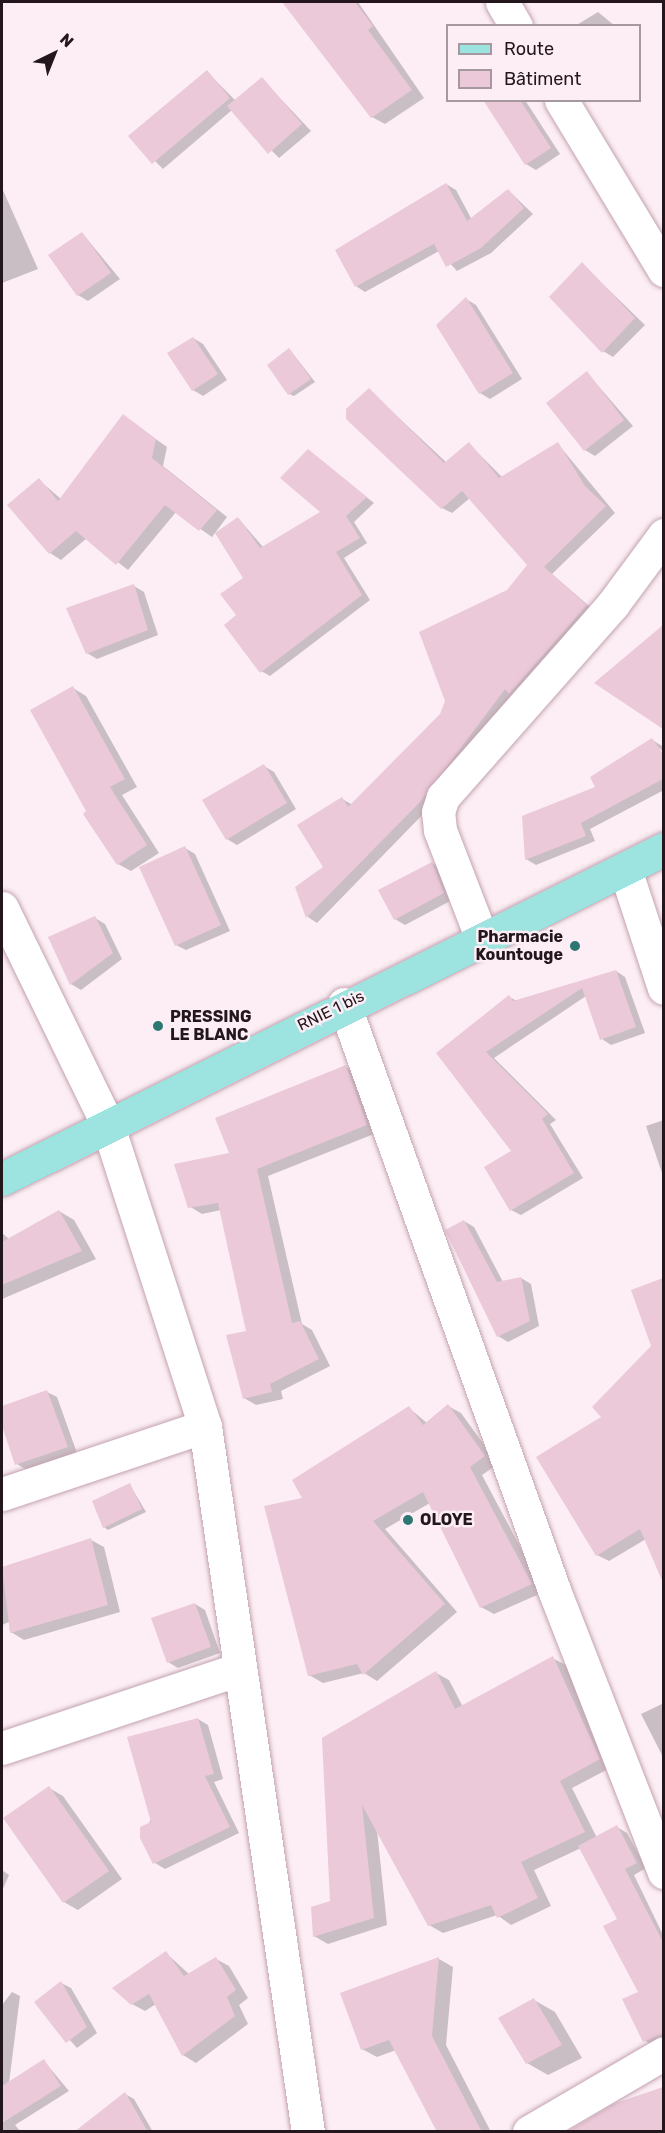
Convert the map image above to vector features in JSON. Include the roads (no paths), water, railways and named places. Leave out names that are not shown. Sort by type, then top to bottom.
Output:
[{"type":"main road","name":"RNIE 1 bis","points":[[2,1179],[107,1123],[344,1004],[482,939],[663,849]]},
{"type":"street","points":[[502,2],[515,24]]},
{"type":"street","points":[[562,102],[663,270]]},
{"type":"street","points":[[482,939],[440,830],[443,797],[613,604],[663,535]]},
{"type":"street","points":[[625,869],[663,988]]},
{"type":"street","points":[[2,908],[107,1123],[205,1426],[237,1670],[308,2132]]},
{"type":"street","points":[[344,1004],[554,1590],[663,1872]]},
{"type":"street","points":[[2,1494],[205,1426]]},
{"type":"street","points":[[2,1748],[237,1670]]},
{"type":"street","points":[[529,2132],[663,2053]]},
{"type":"place","name":"Pharmacie Kountouge","points":[[575,946]]},
{"type":"place","name":"PRESSING LE BLANC","points":[[158,1026]]},
{"type":"place","name":"OLOYE","points":[[408,1520]]}]
